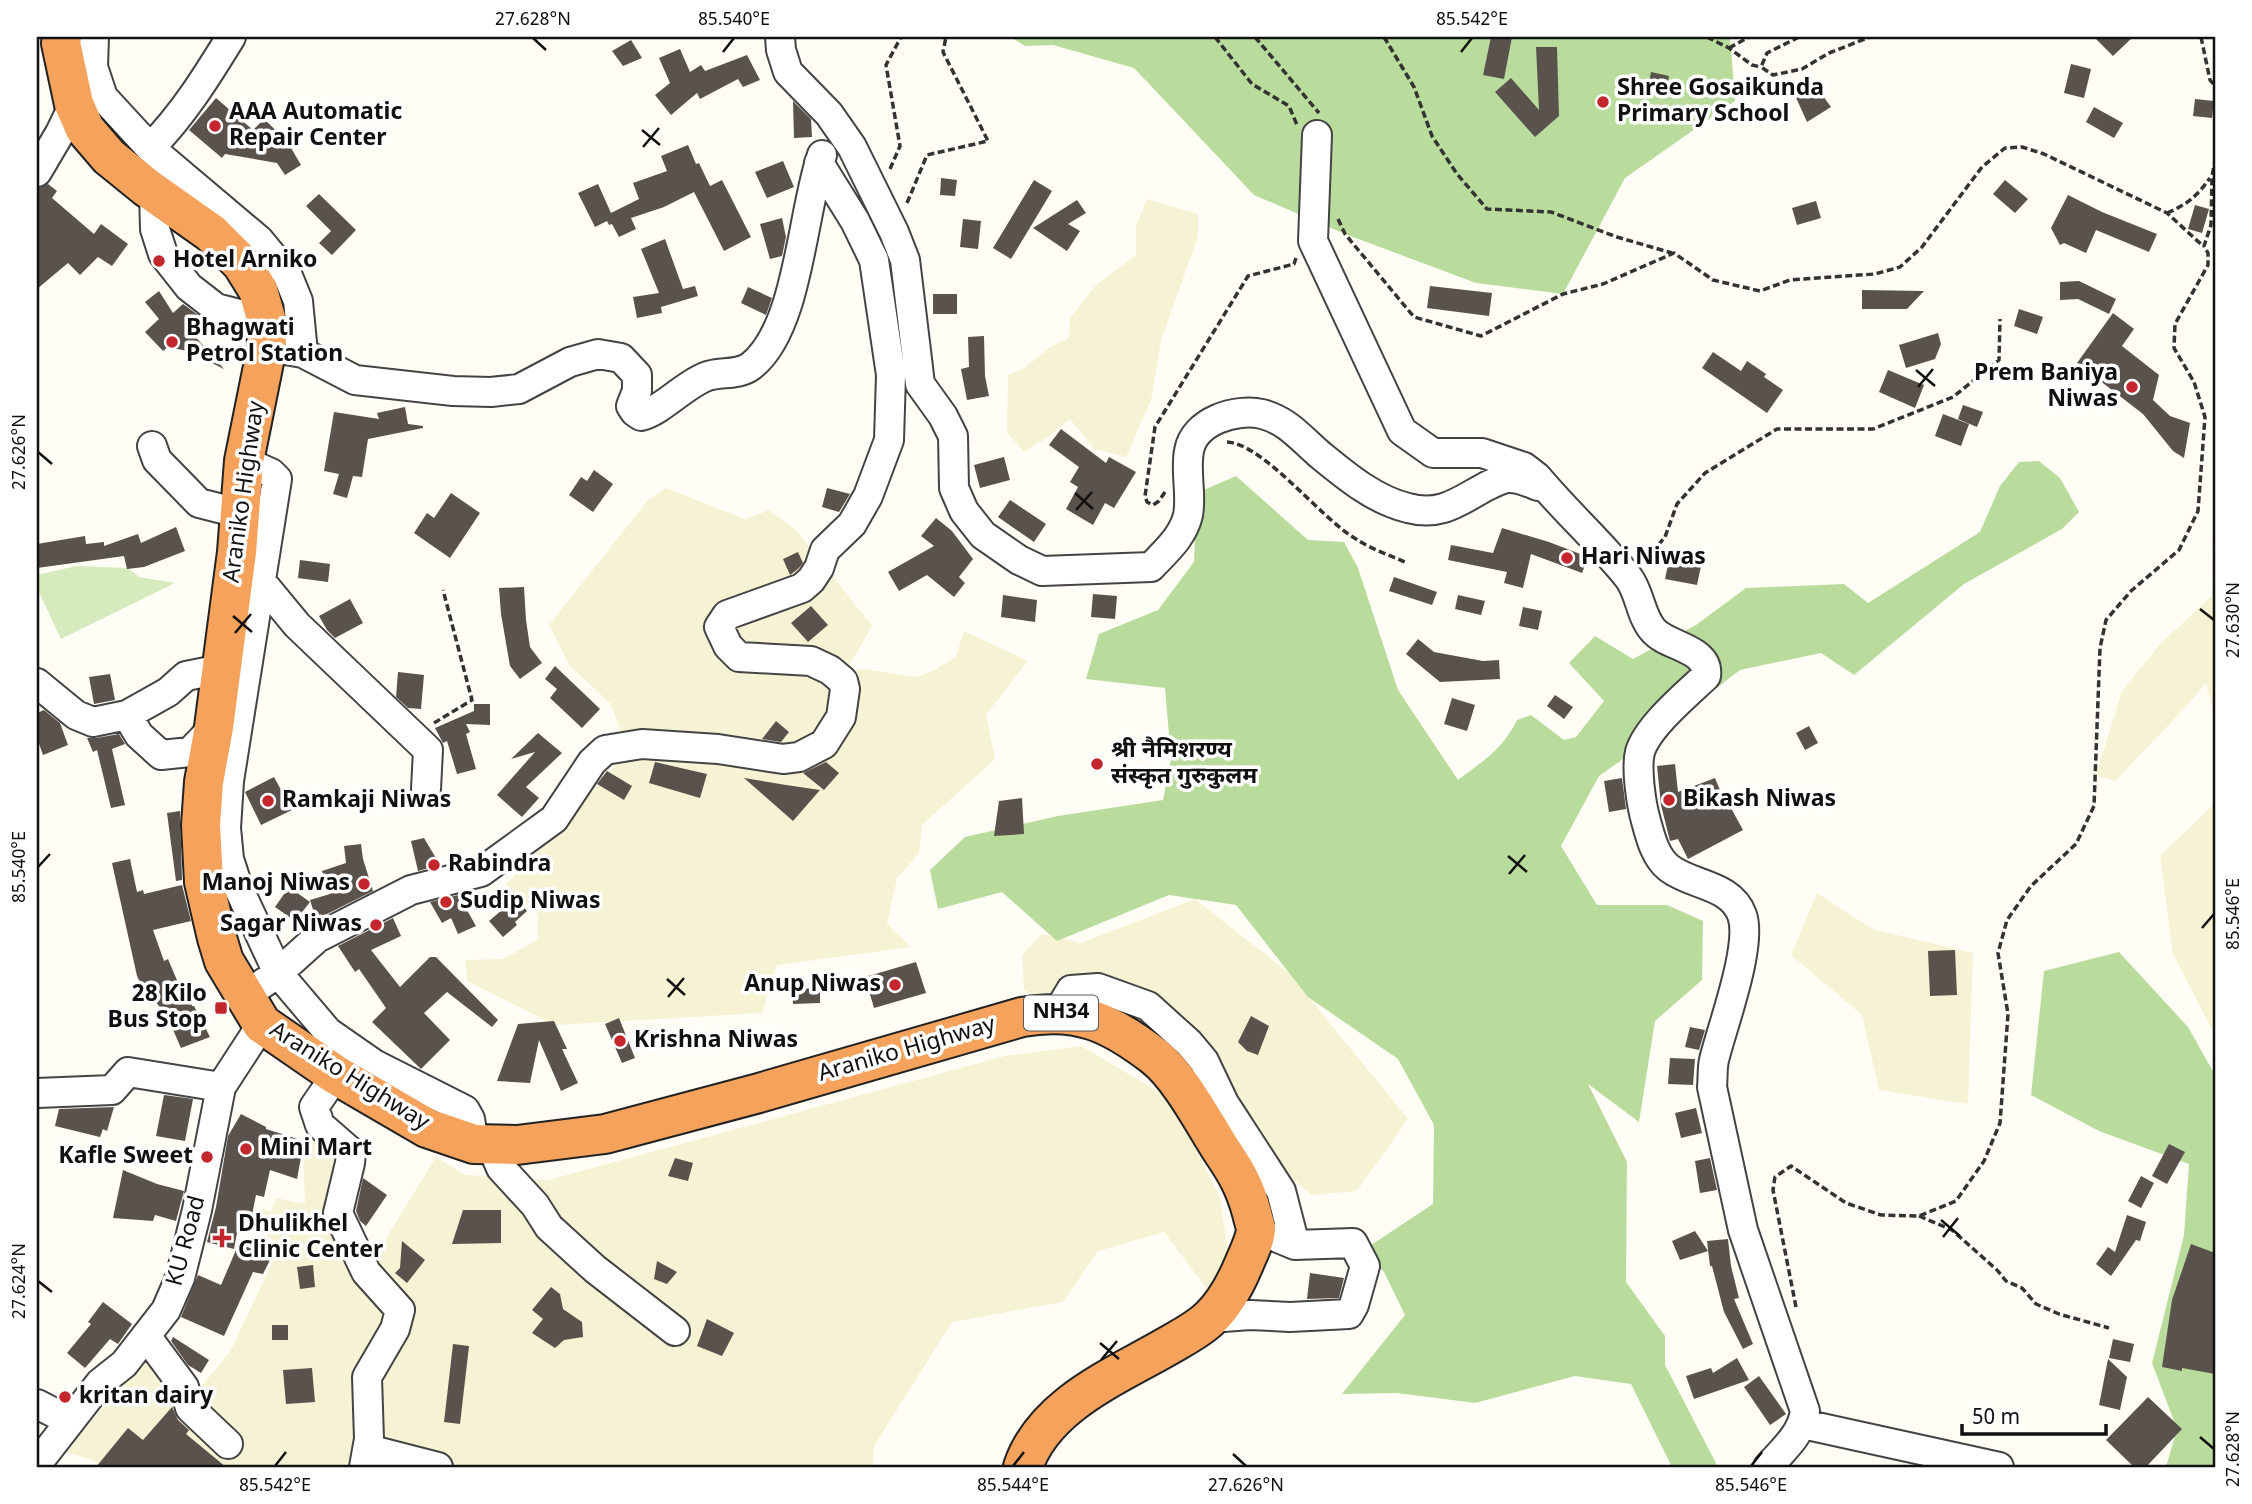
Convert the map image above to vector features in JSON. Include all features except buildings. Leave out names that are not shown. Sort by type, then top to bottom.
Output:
[{"type":"highway","name":"Araniko Highway","points":[[62,37],[61,44],[86,92],[85,129],[109,157],[211,233],[242,264],[257,290],[279,340],[244,461],[242,514],[214,727],[204,782],[201,825],[204,882],[225,961],[254,1010],[336,1075],[427,1128],[482,1145],[517,1145],[605,1134],[998,1024],[1045,1013],[1085,1017],[1109,1026],[1131,1039],[1159,1060],[1174,1078],[1245,1187],[1256,1230]]},
{"type":"highway","points":[[1023,1467],[1040,1435],[1066,1408],[1092,1389],[1194,1331],[1210,1318],[1238,1279],[1256,1230]]},
{"type":"street","points":[[37,172],[86,92],[93,67],[94,37]]},
{"type":"street","points":[[150,148],[172,126],[231,37]]},
{"type":"street","points":[[780,37],[788,72],[834,121],[852,147],[905,260],[920,384],[943,416],[953,436],[954,488],[964,511],[983,535],[1019,560],[1042,571],[1151,567],[1178,539],[1188,515],[1189,450],[1195,438],[1214,420],[1236,412],[1255,412],[1275,417],[1381,499],[1406,508],[1427,512],[1450,507],[1505,478],[1522,480],[1550,492]]},
{"type":"street","points":[[86,92],[103,97],[150,148],[259,240],[288,274],[298,301],[279,340]]},
{"type":"street","points":[[154,192],[155,229],[163,254],[189,287],[216,308],[355,380],[453,391],[491,392],[519,389],[570,362],[598,354],[621,358],[637,375],[637,391],[631,406],[641,416],[651,414],[704,377],[720,372],[739,372],[750,366],[769,346],[790,296],[819,163],[834,121]]},
{"type":"street","points":[[1308,133],[1313,241],[1402,431],[1433,453],[1482,453],[1524,467],[1537,477],[1630,579],[1654,632],[1702,659],[1707,668],[1706,676],[1665,715],[1646,738],[1640,751],[1639,763],[1644,814],[1651,843],[1666,866],[1686,879],[1729,896],[1742,912],[1744,920],[1745,944],[1713,1064],[1713,1087],[1743,1230],[1805,1411],[1803,1424],[1768,1467]]},
{"type":"street","points":[[254,1010],[278,974],[317,938],[411,890],[481,872],[554,819],[592,762],[605,750],[642,744],[718,749],[783,759],[799,757],[824,744],[841,717],[845,688],[842,681],[830,670],[811,661],[739,657],[728,646],[719,627],[727,615],[802,588],[811,580],[819,568],[825,550],[852,524],[868,496],[889,440],[891,375],[874,260],[855,221],[819,163]]},
{"type":"street","points":[[152,446],[157,460],[199,503],[242,514]]},
{"type":"street","points":[[244,461],[271,473],[277,479],[229,781],[226,828],[229,859],[237,887],[278,974],[328,1032],[374,1064],[465,1110],[482,1145],[535,1205],[549,1227],[595,1269],[675,1331]]},
{"type":"street","points":[[260,579],[297,625],[428,750],[426,789]]},
{"type":"street","points":[[37,683],[76,715],[93,722],[127,715],[168,692],[186,676],[221,668]]},
{"type":"street","points":[[127,715],[139,735],[161,755],[190,752],[214,727]]},
{"type":"street","points":[[1057,1013],[1071,990],[1098,988],[1148,1006],[1189,1043],[1204,1061],[1224,1103],[1281,1191],[1295,1245]]},
{"type":"street","name":"KU Road","points":[[37,1464],[100,1383],[124,1364],[166,1310],[180,1278],[222,1087],[254,1010]]},
{"type":"street","points":[[37,1093],[112,1090],[128,1072],[222,1087]]},
{"type":"street","points":[[336,1075],[314,1107],[320,1125],[351,1152],[338,1213],[366,1272],[400,1310],[395,1329],[367,1377],[369,1439],[366,1458],[438,1467]]},
{"type":"street","points":[[1210,1318],[1349,1314],[1354,1305],[1365,1266],[1353,1243],[1295,1245],[1256,1230]]},
{"type":"street","points":[[147,1337],[184,1387],[190,1408],[228,1444]]},
{"type":"street","points":[[37,1404],[70,1421]]},
{"type":"street","points":[[1803,1424],[1999,1467]]},
{"type":"path","points":[[877,197],[900,146],[886,65],[901,37]]},
{"type":"path","points":[[894,232],[927,155],[988,141],[943,52],[946,37]]},
{"type":"path","points":[[1215,37],[1252,85],[1289,106],[1308,133],[1329,124],[1255,37]]},
{"type":"path","points":[[1384,37],[1414,87],[1432,136],[1457,174],[1487,209],[1551,212],[1617,237],[1674,253],[1713,280],[1760,291],[1790,280],[1875,274],[1900,267],[1922,247],[1982,167],[2006,148],[2022,147],[2044,154],[2167,213],[2204,246],[2208,253],[2208,265],[2175,324],[2174,348],[2194,382],[2205,416],[2198,511],[2179,550],[2132,591],[2106,620],[2100,648],[2094,806],[2076,844],[2031,886],[2007,920],[1998,953],[2008,1014],[2000,1123],[1984,1161],[1956,1201],[1919,1216]]},
{"type":"path","points":[[1707,37],[1773,75],[1802,69],[1829,53],[1870,37]]},
{"type":"path","points":[[1729,48],[1749,37]]},
{"type":"path","points":[[1761,66],[1767,53],[1799,37]]},
{"type":"path","points":[[2201,37],[2210,80],[2215,86]]},
{"type":"path","points":[[2204,246],[2211,225],[2211,176],[2215,161]]},
{"type":"path","points":[[2167,213],[2185,205],[2211,176]]},
{"type":"path","points":[[1338,218],[1345,234],[1414,317],[1481,336],[1563,294],[1603,284],[1674,253]]},
{"type":"path","points":[[1166,489],[1159,501],[1153,505],[1147,502],[1144,496],[1155,427],[1248,276],[1294,264],[1297,255]]},
{"type":"path","points":[[1630,579],[1665,537],[1677,504],[1705,473],[1777,429],[1873,429],[1953,397],[1999,360],[2000,319]]},
{"type":"path","points":[[1189,450],[1216,441],[1238,442],[1267,461],[1307,500],[1355,539],[1405,562]]},
{"type":"path","points":[[428,750],[429,726],[472,701],[443,590]]},
{"type":"path","points":[[1797,1311],[1773,1190],[1775,1177],[1791,1166],[1846,1203],[1881,1215],[1919,1216],[1952,1230],[2006,1281],[2022,1288],[2036,1304],[2059,1314],[2109,1328]]},
{"type":"shaded area","points":[[1147,199],[1198,214],[1198,236],[1161,341],[1151,400],[1126,457],[1094,449],[1070,419],[1024,452],[1007,433],[1008,375],[1023,369],[1052,346],[1069,338],[1070,318],[1097,284],[1136,255],[1136,226]]},
{"type":"shaded area","points":[[2215,404],[2215,718],[2206,683],[2115,781],[2096,775],[2122,691],[2162,642],[2212,596]]},
{"type":"shaded area","points":[[666,488],[745,519],[769,510],[797,531],[872,626],[842,678],[851,671],[863,669],[917,677],[935,670],[956,656],[964,631],[1028,661],[986,715],[995,759],[922,825],[919,853],[897,878],[887,924],[911,947],[777,965],[762,1013],[555,1025],[467,981],[465,960],[504,959],[538,939],[538,914],[506,885],[628,752],[611,704],[570,666],[549,625],[648,500]]},
{"type":"shaded area","points":[[2215,803],[2215,1035],[2173,954],[2160,856]]},
{"type":"shaded area","points":[[1817,893],[1872,929],[1973,953],[1968,1104],[1879,1090],[1862,1015],[1791,955]]},
{"type":"shaded area","points":[[1195,899],[1289,973],[1408,1119],[1357,1191],[1311,1195],[1280,1167],[1196,1078],[1161,1017],[1034,996],[1024,990],[1022,955],[1042,934],[1081,943]]},
{"type":"shaded area","points":[[1081,1046],[1171,1099],[1220,1198],[1228,1251],[1209,1292],[1164,1232],[1098,1251],[1063,1302],[952,1322],[874,1446],[873,1467],[102,1467],[94,1461],[67,1452],[130,1377],[154,1357],[201,1387],[231,1350],[281,1244],[256,1230],[263,1208],[271,1212],[276,1198],[305,1204],[303,1143],[318,1112],[339,1128],[333,1212],[366,1243],[385,1240],[436,1157],[466,1175],[548,1180],[1005,1056]]},
{"type":"green space","points":[[1011,37],[1730,37],[1735,101],[1625,178],[1563,294],[1476,283],[1345,234],[1254,195],[1134,68],[1053,45],[1025,46]]},
{"type":"green space","points":[[2039,461],[2060,478],[2079,512],[2062,529],[1964,584],[1854,675],[1821,653],[1740,670],[1599,776],[1561,846],[1597,905],[1667,905],[1703,921],[1702,980],[1655,1021],[1639,1122],[1588,1084],[1627,1162],[1626,1282],[1665,1336],[1665,1365],[1718,1467],[1672,1467],[1631,1384],[1575,1376],[1475,1403],[1397,1393],[1342,1394],[1405,1315],[1384,1272],[1362,1251],[1433,1204],[1434,1125],[1398,1059],[1308,997],[1236,905],[1169,895],[1057,941],[1002,892],[938,909],[930,870],[965,837],[1058,816],[1163,800],[1171,759],[1165,688],[1086,679],[1099,634],[1158,610],[1194,562],[1197,493],[1236,476],[1308,540],[1344,542],[1358,568],[1398,690],[1458,780],[1499,747],[1517,720],[1531,715],[1564,740],[1576,737],[1604,701],[1569,663],[1595,636],[1633,659],[1696,625],[1746,588],[1844,584],[1868,603],[1980,532],[2000,486],[2019,462]]},
{"type":"green space","points":[[76,566],[128,568],[139,577],[175,583],[61,639],[37,588],[37,575]]},
{"type":"green space","points":[[2119,952],[2188,1027],[2215,1075],[2215,1467],[2166,1467],[2177,1429],[2152,1363],[2184,1235],[2189,1164],[2099,1131],[2031,1095],[2044,971]]},
{"type":"place","name":"Shree Gosaikunda Primary School","points":[[1603,102]]},
{"type":"place","name":"AAA Automatic Repair Center","points":[[215,126]]},
{"type":"place","name":"Hotel Arniko","points":[[159,261]]},
{"type":"place","name":"Bhagwati Petrol Station","points":[[172,342]]},
{"type":"place","name":"Prem Baniya Niwas","points":[[2132,387]]},
{"type":"place","name":"Hari Niwas","points":[[1567,558]]},
{"type":"place","name":"श्री नैमिशरण्य संस्कृत गुरुकुलम","points":[[1097,764]]},
{"type":"place","name":"Bikash Niwas","points":[[1669,800]]},
{"type":"place","name":"Ramkaji Niwas","points":[[268,801]]},
{"type":"place","name":"Rabindra","points":[[434,865]]},
{"type":"place","name":"Manoj Niwas","points":[[364,884]]},
{"type":"place","name":"Sudip Niwas","points":[[446,902]]},
{"type":"place","name":"Sagar Niwas","points":[[376,925]]},
{"type":"place","name":"Anup Niwas","points":[[895,985]]},
{"type":"place","name":"28 Kilo Bus Stop","points":[[221,1008]]},
{"type":"place","name":"Krishna Niwas","points":[[620,1041]]},
{"type":"place","name":"Mini Mart","points":[[246,1149]]},
{"type":"place","name":"Kafle Sweet","points":[[207,1157]]},
{"type":"place","name":"Dhulikhel Clinic Center","points":[[222,1238]]},
{"type":"place","name":"kritan dairy","points":[[65,1397]]}]
